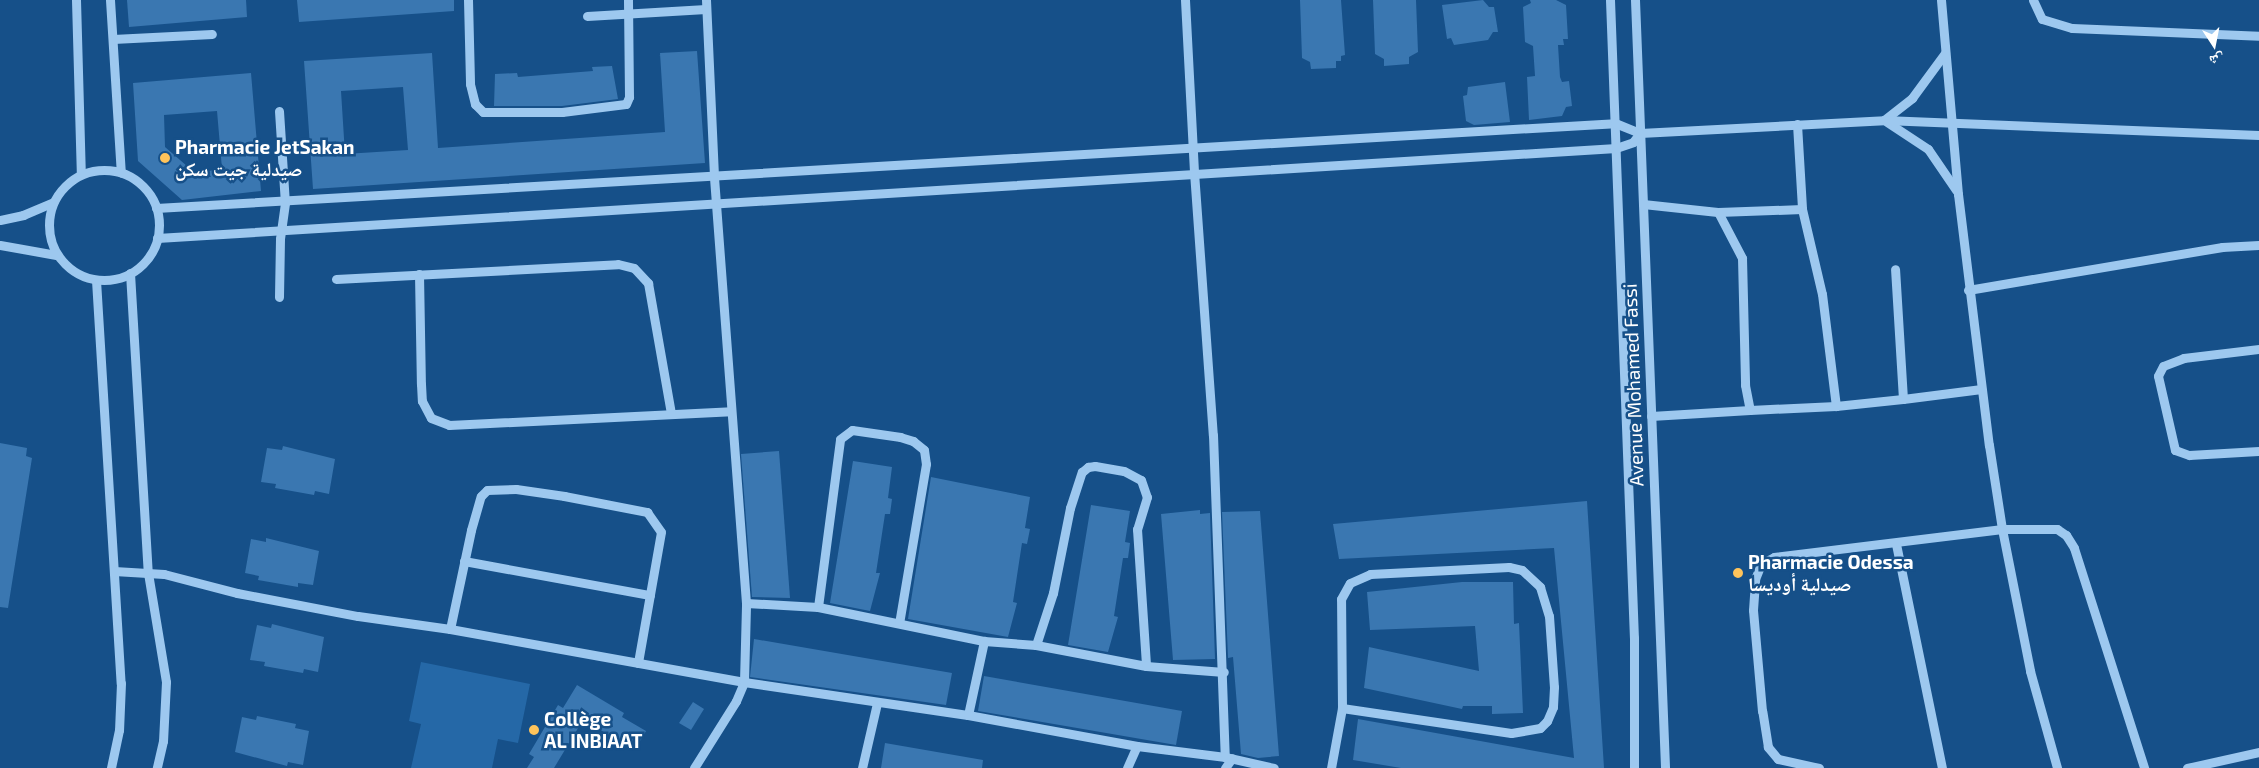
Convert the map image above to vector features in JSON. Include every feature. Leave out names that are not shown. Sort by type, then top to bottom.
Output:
[{"type":"street","points":[[76,0],[81,174]]},
{"type":"street","points":[[110,0],[122,172]]},
{"type":"street","points":[[468,0],[470,84],[475,104],[483,112],[562,112],[626,104],[629,97],[628,0]]},
{"type":"street","points":[[1185,0],[1194,172],[1213,435],[1229,757],[1225,768]]},
{"type":"street","name":"Avenue Mohamed Fassi","points":[[1610,0],[1634,638],[1634,768]]},
{"type":"street","name":"Avenue Mohamed Fassi","points":[[1635,0],[1665,768]]},
{"type":"street","points":[[1941,0],[1950,122],[1968,290],[2002,529],[2030,672],[2057,768]]},
{"type":"street","points":[[2033,0],[2042,19],[2072,28],[2259,36]]},
{"type":"street","points":[[587,16],[706,4],[714,176],[746,603],[744,682],[736,701],[694,768]]},
{"type":"street","points":[[113,39],[212,34]]},
{"type":"street","points":[[1884,120],[1922,87],[1945,53]]},
{"type":"street","points":[[279,111],[285,202],[279,297]]},
{"type":"street","points":[[1884,120],[1928,149],[1958,194]]},
{"type":"street","points":[[156,208],[285,202],[1615,123],[1640,133],[1884,120],[2259,134]]},
{"type":"street","points":[[1797,124],[1802,209],[1822,294],[1836,406]]},
{"type":"street","points":[[157,238],[1194,172],[1616,148],[1633,142],[1640,133]]},
{"type":"street","points":[[108,170],[122,172],[137,180],[149,193],[156,208],[157,238],[148,259],[130,274],[114,280],[96,280],[67,267],[56,255],[50,240],[48,220],[53,202],[65,185],[81,174],[108,170]]},
{"type":"street","points":[[0,220],[23,215],[53,202]]},
{"type":"street","points":[[1643,204],[1718,212],[1802,209]]},
{"type":"street","points":[[1718,212],[1742,258],[1745,385],[1750,410]]},
{"type":"street","points":[[0,244],[56,255]]},
{"type":"street","points":[[1968,290],[2222,247],[2259,246]]},
{"type":"street","points":[[336,279],[618,264],[634,268],[648,283],[672,414]]},
{"type":"street","points":[[1895,268],[1903,399]]},
{"type":"street","points":[[130,274],[148,573],[166,682],[163,741],[157,768]]},
{"type":"street","points":[[420,274],[422,401],[431,418],[449,425],[731,411]]},
{"type":"street","points":[[96,280],[121,683],[119,730],[111,768]]},
{"type":"street","points":[[2259,349],[2184,358],[2163,366],[2158,376],[2175,450],[2189,455],[2259,450]]},
{"type":"street","points":[[1651,416],[1836,406],[1981,389]]},
{"type":"street","points":[[818,607],[840,439],[852,430],[900,437],[913,441],[924,450],[926,464],[899,623]]},
{"type":"street","points":[[1036,646],[1053,593],[1070,508],[1082,472],[1088,466],[1124,471],[1141,480],[1147,497],[1137,529],[1146,666]]},
{"type":"street","points":[[450,629],[464,561],[481,496],[487,490],[516,489],[564,496],[647,512],[653,517],[661,532],[661,541],[638,663]]},
{"type":"street","points":[[1819,768],[1778,759],[1768,746],[1762,712],[1754,610],[1758,569],[1764,560],[1774,557],[1896,544],[2002,529],[2057,529],[2066,535],[2074,548],[2144,768]]},
{"type":"street","points":[[1896,544],[1942,768]]},
{"type":"street","points":[[464,561],[650,595]]},
{"type":"street","points":[[1331,768],[1342,708],[1339,624],[1341,599],[1350,583],[1370,574],[1509,567],[1522,570],[1540,587],[1549,616],[1554,687],[1553,707],[1548,721],[1540,728],[1511,733],[1342,708]]},
{"type":"street","points":[[114,571],[148,573],[358,616],[450,629],[744,682],[968,715],[1137,746],[1229,757],[1274,768]]},
{"type":"street","points":[[746,603],[818,607],[984,641],[1036,646],[1146,666],[1224,672]]},
{"type":"street","points":[[968,715],[984,641]]},
{"type":"street","points":[[862,768],[877,703]]},
{"type":"street","points":[[1127,768],[1137,746]]},
{"type":"street","points":[[2187,768],[2259,752]]},
{"type":"shaded area","points":[[421,662],[530,684],[518,743],[498,739],[492,768],[411,768],[421,724],[409,721]]},
{"type":"building","points":[[127,0],[246,0],[247,17],[129,27]]},
{"type":"building","points":[[297,0],[454,0],[454,11],[299,22]]},
{"type":"building","points":[[1300,0],[1341,0],[1345,55],[1341,56],[1341,61],[1336,61],[1336,68],[1311,69],[1310,62],[1302,58]]},
{"type":"building","points":[[1373,0],[1416,0],[1418,52],[1409,57],[1409,64],[1384,66],[1384,59],[1375,54]]},
{"type":"building","points":[[1483,0],[1489,7],[1494,7],[1498,32],[1493,32],[1488,40],[1454,45],[1451,38],[1447,39],[1442,5]]},
{"type":"building","points":[[1530,0],[1556,0],[1566,5],[1568,39],[1563,39],[1564,45],[1558,45],[1560,77],[1562,82],[1569,81],[1572,106],[1566,107],[1562,116],[1529,120],[1527,77],[1535,76],[1533,46],[1525,42],[1523,7],[1531,3]]},
{"type":"building","points":[[697,51],[705,163],[313,189],[304,61],[432,53],[438,148],[665,132],[660,53]],"holes":[[[403,87],[408,150],[345,154],[341,91]]]},
{"type":"building","points":[[612,66],[618,99],[562,106],[494,106],[495,74],[517,73],[518,77],[593,71],[592,67]]},
{"type":"building","points":[[251,73],[261,191],[182,200],[138,161],[133,83]],"holes":[[[217,111],[222,169],[195,173],[165,147],[164,115]]]},
{"type":"building","points":[[1505,82],[1510,122],[1474,125],[1466,121],[1463,96],[1467,95],[1468,87]]},
{"type":"building","points":[[0,443],[27,448],[26,456],[32,458],[8,608],[0,607]]},
{"type":"building","points":[[283,446],[335,459],[329,494],[315,491],[314,495],[275,488],[276,484],[261,482],[267,448],[282,450]]},
{"type":"building","points":[[779,451],[790,598],[752,597],[741,454]]},
{"type":"building","points":[[853,461],[892,467],[888,498],[892,499],[890,514],[885,514],[876,573],[880,573],[870,611],[830,603]]},
{"type":"building","points":[[931,477],[1030,497],[1025,528],[1030,529],[1027,544],[1022,543],[1013,602],[1017,603],[1008,637],[908,619]]},
{"type":"building","points":[[1587,501],[1604,768],[1401,768],[1353,760],[1358,719],[1574,758],[1554,548],[1339,559],[1333,524]]},
{"type":"building","points":[[1091,505],[1130,511],[1125,542],[1130,543],[1128,558],[1123,558],[1114,616],[1118,617],[1108,652],[1068,645]]},
{"type":"building","points":[[1200,510],[1200,514],[1210,513],[1215,659],[1173,660],[1161,514]]},
{"type":"building","points":[[1260,511],[1279,756],[1258,758],[1241,754],[1233,657],[1228,658],[1222,512]]},
{"type":"building","points":[[266,538],[319,551],[313,585],[298,583],[298,587],[258,580],[259,576],[245,573],[251,539],[266,542]]},
{"type":"building","points":[[1462,582],[1513,582],[1514,624],[1519,623],[1523,713],[1492,714],[1492,706],[1463,706],[1462,709],[1364,688],[1369,647],[1479,671],[1475,626],[1370,630],[1367,592]]},
{"type":"building","points":[[272,624],[324,637],[318,672],[304,669],[303,673],[264,666],[265,662],[250,660],[257,625],[271,628]]},
{"type":"building","points":[[754,639],[952,673],[946,705],[750,677]]},
{"type":"building","points":[[984,676],[1182,711],[1176,745],[978,711]]},
{"type":"building","points":[[577,685],[624,713],[622,717],[646,731],[635,750],[583,720],[554,768],[527,768],[534,757],[529,754],[558,705],[563,708]]},
{"type":"building","points":[[693,702],[704,709],[691,730],[679,723]]},
{"type":"building","points":[[257,716],[296,724],[295,728],[309,731],[303,765],[288,762],[287,766],[235,752],[242,717],[256,720]]},
{"type":"building","points":[[885,743],[983,760],[982,768],[881,768]]},
{"type":"place","name":"Pharmacie JetSakan صيدلية جيت سكن","points":[[165,158]]},
{"type":"place","name":"Pharmacie Odessa صيدلية أوديسا","points":[[1738,573]]},
{"type":"place","name":"Collège AL INBIAAT","points":[[534,730]]}]
